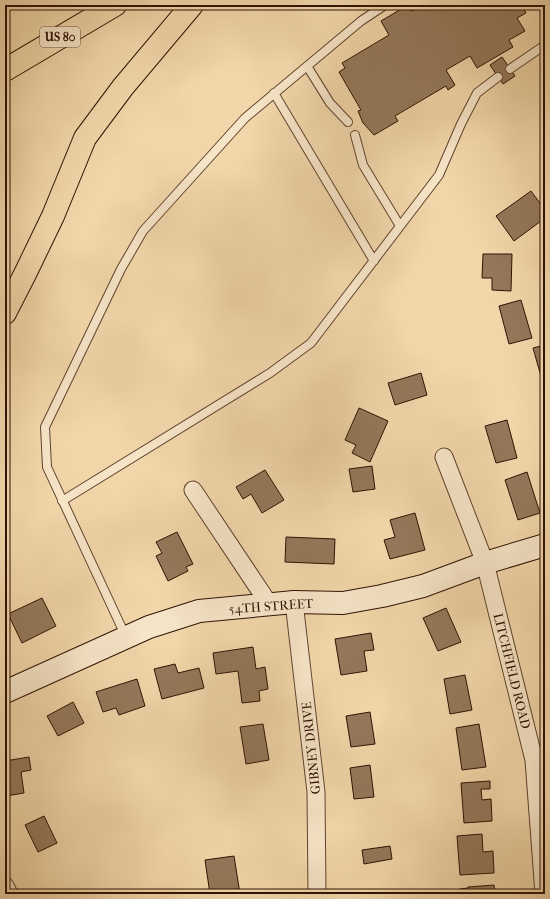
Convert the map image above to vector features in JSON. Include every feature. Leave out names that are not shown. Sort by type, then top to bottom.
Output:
[{"type":"highway","name":"US 80","points":[[5,70],[115,5]]},
{"type":"highway","points":[[5,313],[53,216],[85,138],[123,87],[192,5]]},
{"type":"main road","name":"54TH STREET","points":[[5,692],[149,627],[199,611],[294,602],[344,603],[382,596],[423,586],[485,563],[545,545]]},
{"type":"street","name":"LITCHFIELD ROAD","points":[[444,457],[485,563],[534,760],[544,894]]},
{"type":"street","points":[[193,490],[269,604]]},
{"type":"street","name":"GIBNEY DRIVE","points":[[294,602],[316,792],[317,894]]},
{"type":"street","points":[[5,886],[9,894]]},
{"type":"lane","points":[[126,637],[47,467],[45,427],[121,269],[143,231],[244,118],[361,21],[386,5]]},
{"type":"lane","points":[[510,69],[545,45]]},
{"type":"lane","points":[[307,66],[330,103],[348,122]]},
{"type":"lane","points":[[62,501],[270,373],[311,343],[439,175],[460,124],[477,93],[498,77]]},
{"type":"lane","points":[[274,93],[374,260]]},
{"type":"lane","points":[[355,136],[363,165],[400,226]]},
{"type":"building","points":[[408,5],[411,11],[422,5],[522,5],[526,13],[517,18],[525,31],[509,40],[513,47],[477,68],[470,56],[446,70],[455,85],[448,90],[446,86],[395,116],[398,121],[374,135],[363,123],[358,111],[361,110],[339,72],[345,68],[342,63],[389,35],[381,21]]},
{"type":"building","points":[[502,57],[515,76],[503,84],[490,65]]},
{"type":"building","points":[[531,191],[545,210],[545,218],[514,241],[496,216]]},
{"type":"building","points":[[483,254],[512,254],[511,291],[492,290],[492,278],[482,278]]},
{"type":"building","points":[[521,300],[532,338],[509,344],[499,306]]},
{"type":"building","points":[[545,345],[545,387],[544,387],[533,348]]},
{"type":"building","points":[[421,373],[427,395],[395,405],[388,383]]},
{"type":"building","points":[[359,408],[388,421],[370,462],[352,453],[356,445],[345,440]]},
{"type":"building","points":[[507,420],[517,458],[496,463],[485,426]]},
{"type":"building","points":[[372,466],[375,489],[353,492],[349,469]]},
{"type":"building","points":[[265,470],[284,500],[262,513],[251,494],[243,499],[236,487]]},
{"type":"building","points":[[527,472],[540,513],[518,520],[505,480]]},
{"type":"building","points":[[415,513],[425,550],[390,559],[384,540],[395,537],[390,520]]},
{"type":"building","points":[[177,532],[193,564],[186,567],[188,571],[168,581],[156,556],[162,553],[156,542]]},
{"type":"building","points":[[286,537],[335,539],[334,564],[285,562]]},
{"type":"building","points":[[545,584],[545,611],[541,585]]},
{"type":"building","points":[[42,598],[56,626],[22,643],[8,614]]},
{"type":"building","points":[[446,608],[461,642],[438,651],[423,618]]},
{"type":"building","points":[[371,633],[374,650],[364,651],[367,671],[341,675],[335,639]]},
{"type":"building","points":[[253,647],[256,669],[265,667],[268,689],[259,691],[260,701],[242,703],[238,671],[216,674],[213,653]]},
{"type":"building","points":[[175,664],[178,673],[199,668],[204,688],[162,699],[154,669]]},
{"type":"building","points":[[465,675],[472,710],[450,714],[444,679]]},
{"type":"building","points":[[137,679],[145,706],[119,715],[116,708],[103,712],[96,692]]},
{"type":"building","points":[[73,702],[84,723],[58,736],[47,716]]},
{"type":"building","points":[[370,712],[375,744],[351,747],[346,716]]},
{"type":"building","points":[[263,724],[269,760],[246,764],[240,727]]},
{"type":"building","points":[[479,724],[486,767],[462,770],[456,728]]},
{"type":"building","points":[[29,757],[31,770],[21,772],[24,793],[6,796],[5,761]]},
{"type":"building","points":[[370,765],[374,797],[354,799],[350,768]]},
{"type":"building","points":[[490,781],[490,789],[481,789],[482,800],[491,799],[492,821],[464,823],[461,783]]},
{"type":"building","points":[[44,816],[57,843],[38,852],[25,825]]},
{"type":"building","points":[[482,834],[483,852],[493,851],[494,873],[460,875],[457,836]]},
{"type":"building","points":[[390,846],[392,859],[364,864],[362,850]]},
{"type":"building","points":[[234,856],[240,894],[210,894],[205,860]]},
{"type":"building","points":[[494,885],[495,894],[460,894],[460,889]]}]
